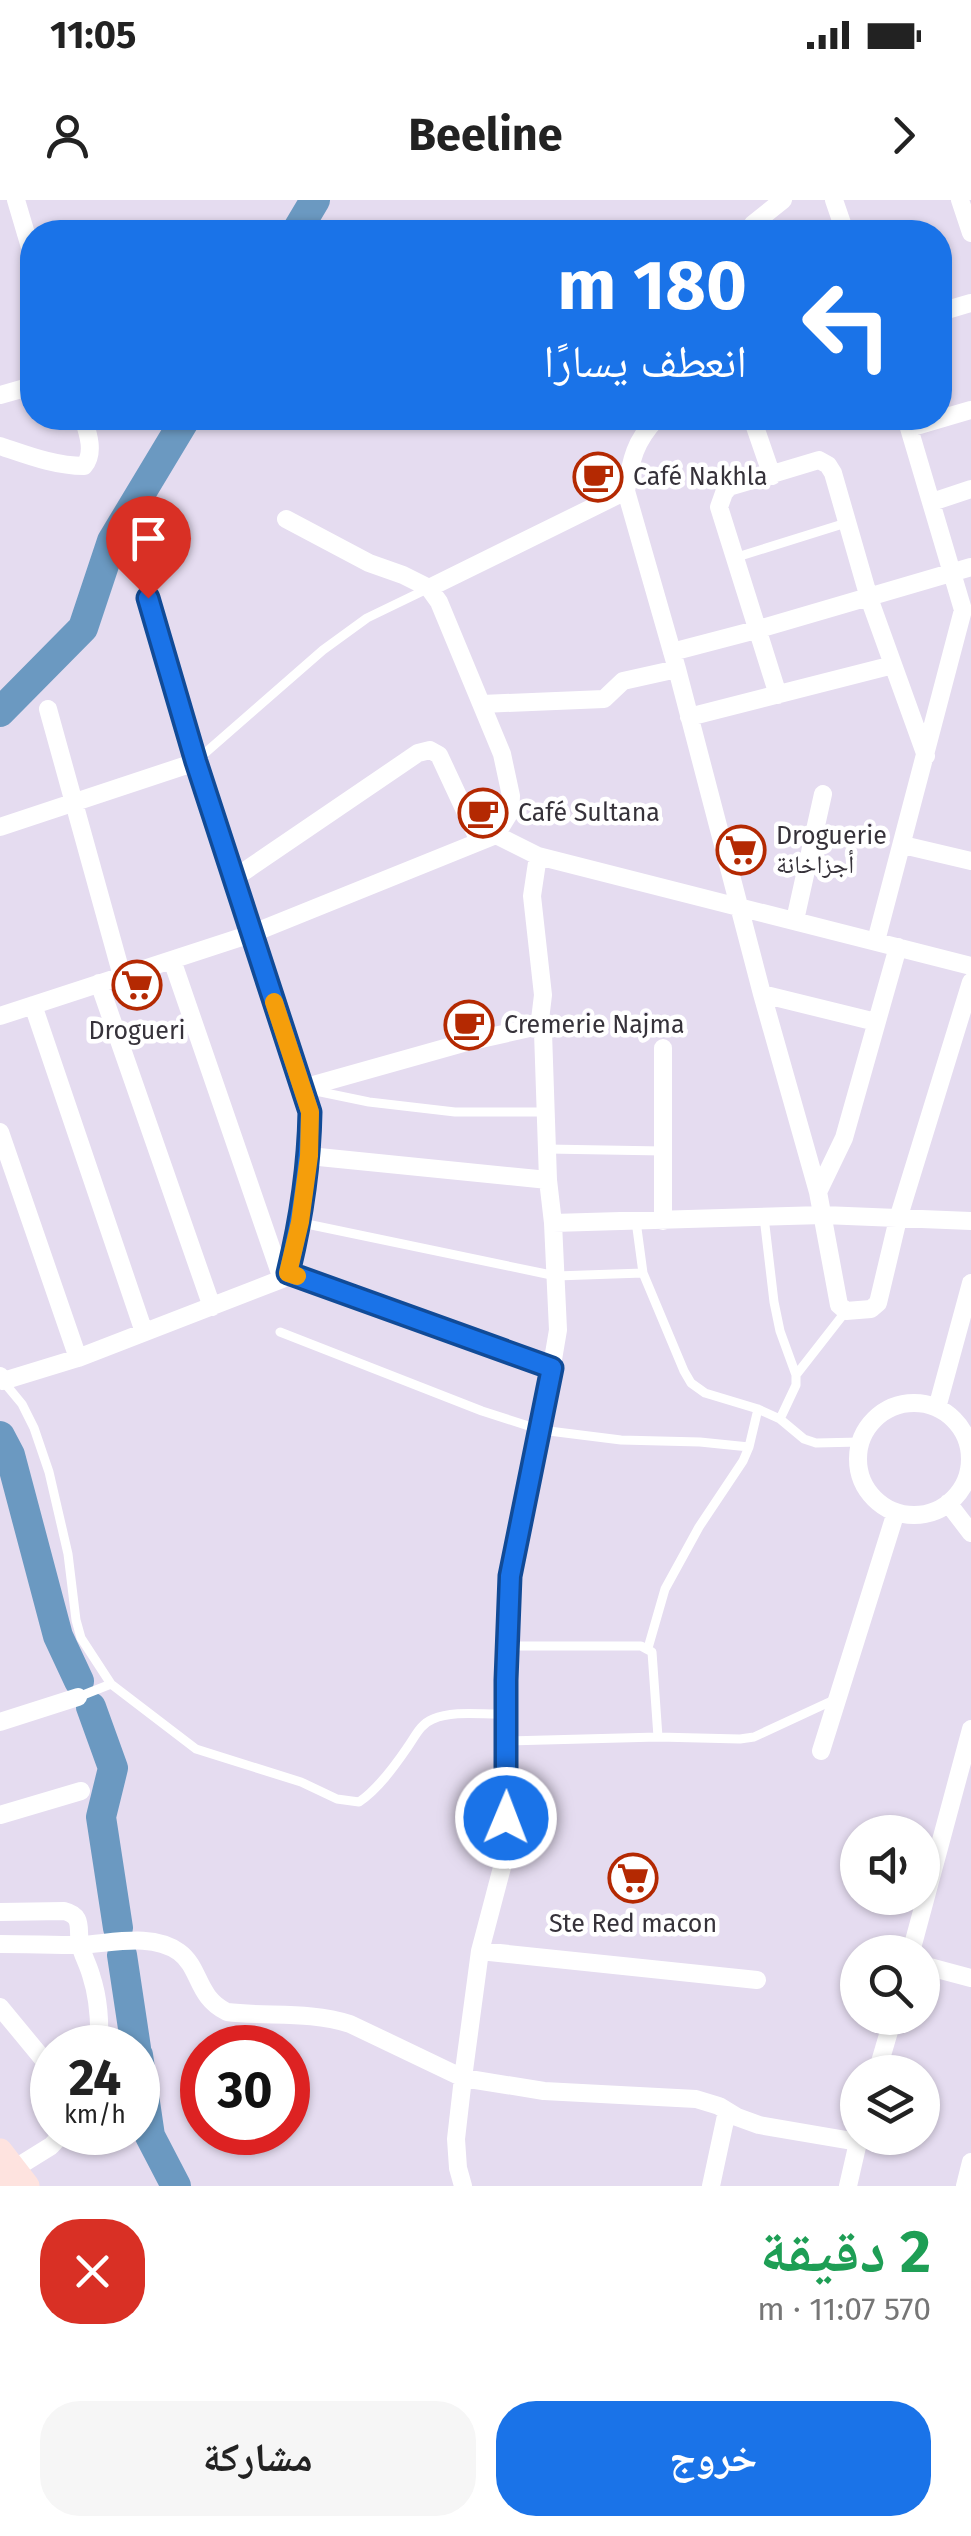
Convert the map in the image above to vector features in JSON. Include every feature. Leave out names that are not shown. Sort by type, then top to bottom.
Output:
[{"type":"street","points":[[0,204],[14,200]]},
{"type":"street","points":[[960,200],[971,233]]},
{"type":"street","points":[[0,446],[31,457],[84,466],[90,454],[85,430]]},
{"type":"street","points":[[646,430],[636,446],[626,491],[818,1192],[839,1305],[846,1311],[871,1310],[878,1304],[898,1220],[971,982]]},
{"type":"street","points":[[756,430],[772,476]]},
{"type":"street","points":[[876,941],[967,611],[909,430]]},
{"type":"street","points":[[778,696],[720,507],[724,492],[737,484],[823,462],[832,473],[869,598],[926,756]]},
{"type":"street","points":[[932,502],[971,489]]},
{"type":"street","points":[[429,588],[626,491]]},
{"type":"street","points":[[2,1010],[33,1006],[251,934],[488,838],[510,812],[502,754],[439,602],[429,588],[286,519]]},
{"type":"street","points":[[482,704],[604,699],[623,680],[756,630],[971,567]]},
{"type":"street","points":[[148,598],[196,762],[310,1112],[300,1222],[285,1276]]},
{"type":"street","points":[[689,717],[893,665]]},
{"type":"street","points":[[48,709],[122,976]]},
{"type":"street","points":[[234,879],[418,753],[430,750],[439,755],[488,838],[538,856],[971,966]]},
{"type":"street","points":[[0,827],[196,762]]},
{"type":"street","points":[[796,920],[824,794]]},
{"type":"street","points":[[903,844],[971,860]]},
{"type":"street","points":[[538,856],[532,896],[543,995],[539,1028]]},
{"type":"street","points":[[818,1192],[844,1138],[898,946]]},
{"type":"street","points":[[172,960],[285,1276]]},
{"type":"street","points":[[99,984],[212,1307]]},
{"type":"street","points":[[762,994],[876,1022]]},
{"type":"street","points":[[33,1006],[144,1332]]},
{"type":"street","points":[[303,1088],[463,1043],[534,1027],[543,1032],[558,1330],[510,1576],[505,1856],[480,1951],[463,2078],[456,2139],[463,2186]]},
{"type":"street","points":[[662,1048],[663,1221]]},
{"type":"street","points":[[0,1132],[78,1358]]},
{"type":"street","points":[[309,1156],[548,1180]]},
{"type":"street","points":[[553,1222],[822,1215],[971,1222]]},
{"type":"street","points":[[1,1378],[78,1358],[285,1276],[552,1368]]},
{"type":"street","points":[[937,1408],[971,1282]]},
{"type":"street","points":[[911,1403],[937,1408],[962,1430],[970,1456],[964,1482],[948,1504],[923,1514],[896,1512],[878,1503],[865,1487],[858,1468],[860,1442],[870,1424],[891,1408],[911,1403]]},
{"type":"street","points":[[948,1504],[971,1532]]},
{"type":"street","points":[[822,1751],[896,1512]]},
{"type":"street","points":[[0,1722],[78,1697]]},
{"type":"street","points":[[916,1935],[971,1729]]},
{"type":"street","points":[[0,1816],[82,1791]]},
{"type":"street","points":[[0,1912],[72,1912],[77,1918],[80,1944],[92,1978],[100,2025]]},
{"type":"street","points":[[0,1944],[160,1943],[185,1958],[206,1997],[227,2012],[331,2018],[463,2078],[544,2091],[696,2100],[759,2125],[840,2137]]},
{"type":"street","points":[[480,1951],[757,1980]]},
{"type":"street","points":[[940,1970],[971,1978]]},
{"type":"street","points":[[0,2007],[30,2043]]},
{"type":"street","points":[[710,2186],[727,2111]]},
{"type":"street","points":[[9,2175],[38,2155]]},
{"type":"street","points":[[848,2186],[855,2155]]},
{"type":"street","points":[[965,2186],[971,2162]]},
{"type":"lane","points":[[734,558],[847,523]]},
{"type":"lane","points":[[196,762],[323,650],[366,618],[429,588]]},
{"type":"lane","points":[[303,1088],[369,1102],[454,1112],[546,1112]]},
{"type":"lane","points":[[547,1149],[663,1151]]},
{"type":"lane","points":[[764,1218],[774,1302],[796,1375],[796,1385],[780,1419]]},
{"type":"lane","points":[[636,1221],[643,1273],[692,1382],[705,1393],[780,1419],[816,1443],[860,1442]]},
{"type":"lane","points":[[300,1222],[556,1276],[643,1273]]},
{"type":"lane","points":[[796,1375],[846,1311]]},
{"type":"lane","points":[[280,1332],[482,1412],[541,1430],[621,1440],[749,1447]]},
{"type":"lane","points":[[1,1378],[22,1404],[49,1472],[68,1554],[81,1638],[111,1684],[196,1749],[301,1782],[347,1802],[359,1802],[370,1795],[423,1724],[445,1715],[505,1714]]},
{"type":"lane","points":[[648,1648],[665,1588],[749,1447],[758,1409]]},
{"type":"lane","points":[[506,1646],[648,1648],[652,1652],[658,1738]]},
{"type":"lane","points":[[78,1697],[111,1684]]},
{"type":"lane","points":[[507,1740],[740,1740],[838,1698]]},
{"type":"waterway","points":[[303,220],[315,200]]},
{"type":"waterway","points":[[0,712],[83,628],[112,541],[179,430]]},
{"type":"waterway","points":[[0,1436],[10,1455],[58,1636],[79,1681]]},
{"type":"waterway","points":[[91,1707],[113,1768],[101,1817],[118,1928]]},
{"type":"waterway","points":[[122,1955],[133,2025]]},
{"type":"waterway","points":[[160,2155],[176,2186]]},
{"type":"slow traffic","points":[[274,1002],[310,1112],[300,1222],[288,1273],[297,1276]]},
{"type":"place","name":"Café Nakhla","points":[[598,477]]},
{"type":"place","name":"Café Sultana","points":[[483,813]]},
{"type":"place","name":"Droguerie أجزاخانة","points":[[741,850]]},
{"type":"place","name":"Drogueri","points":[[137,985]]},
{"type":"place","name":"Cremerie Najma","points":[[469,1025]]},
{"type":"place","name":"Ste Red macon","points":[[633,1878]]},
{"type":"route","points":[[148,598],[196,762],[310,1112],[300,1222],[288,1273],[552,1368],[510,1576],[506,1818]]}]
